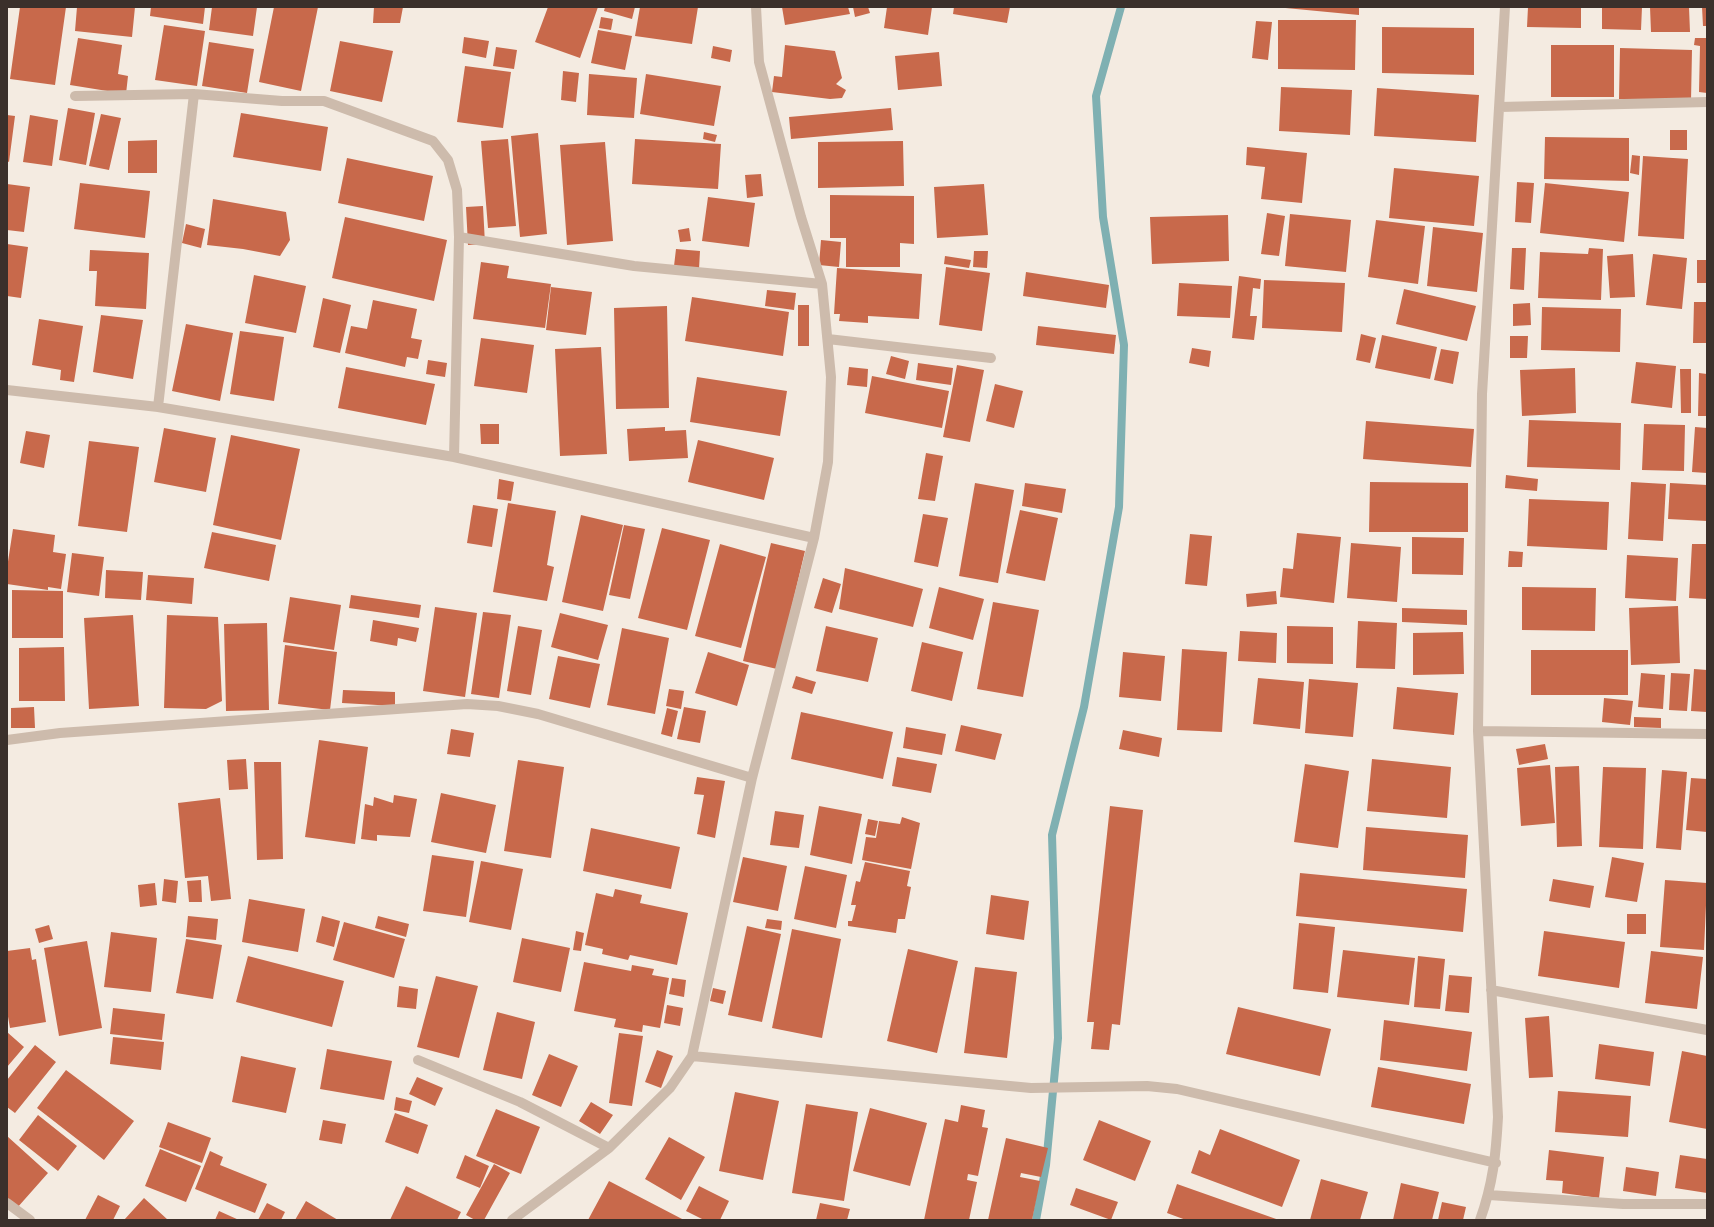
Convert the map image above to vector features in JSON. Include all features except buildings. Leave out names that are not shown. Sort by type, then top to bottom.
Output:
[{"type":"street","points":[[512,1220],[609,1148],[670,1088],[692,1056],[752,778],[814,538],[828,462],[831,377],[822,284],[801,217],[759,62],[756,7]]},
{"type":"street","points":[[1480,1220],[1489,1195],[1496,1163],[1498,1117],[1478,732],[1482,394],[1505,7]]},
{"type":"street","points":[[75,96],[194,94],[282,101],[324,101],[433,141],[448,160],[457,190],[459,238],[454,457]]},
{"type":"street","points":[[158,407],[194,94]]},
{"type":"street","points":[[1500,107],[1707,102]]},
{"type":"street","points":[[459,238],[634,266],[822,284]]},
{"type":"street","points":[[828,339],[991,358]]},
{"type":"street","points":[[7,390],[158,407],[454,457],[814,538]]},
{"type":"street","points":[[7,740],[68,733],[459,705],[490,705],[538,714],[752,778]]},
{"type":"street","points":[[1478,732],[1707,734]]},
{"type":"street","points":[[1491,990],[1707,1030]]},
{"type":"street","points":[[692,1056],[1031,1088],[1147,1086],[1177,1089],[1496,1163]]},
{"type":"street","points":[[418,1060],[520,1102],[609,1148]]},
{"type":"street","points":[[1489,1195],[1623,1204],[1707,1204]]},
{"type":"street","points":[[7,1203],[30,1220]]},
{"type":"waterway","points":[[1036,1220],[1046,1165],[1058,1038],[1052,835],[1084,707],[1119,507],[1124,345],[1103,217],[1096,96],[1121,7]]}]
